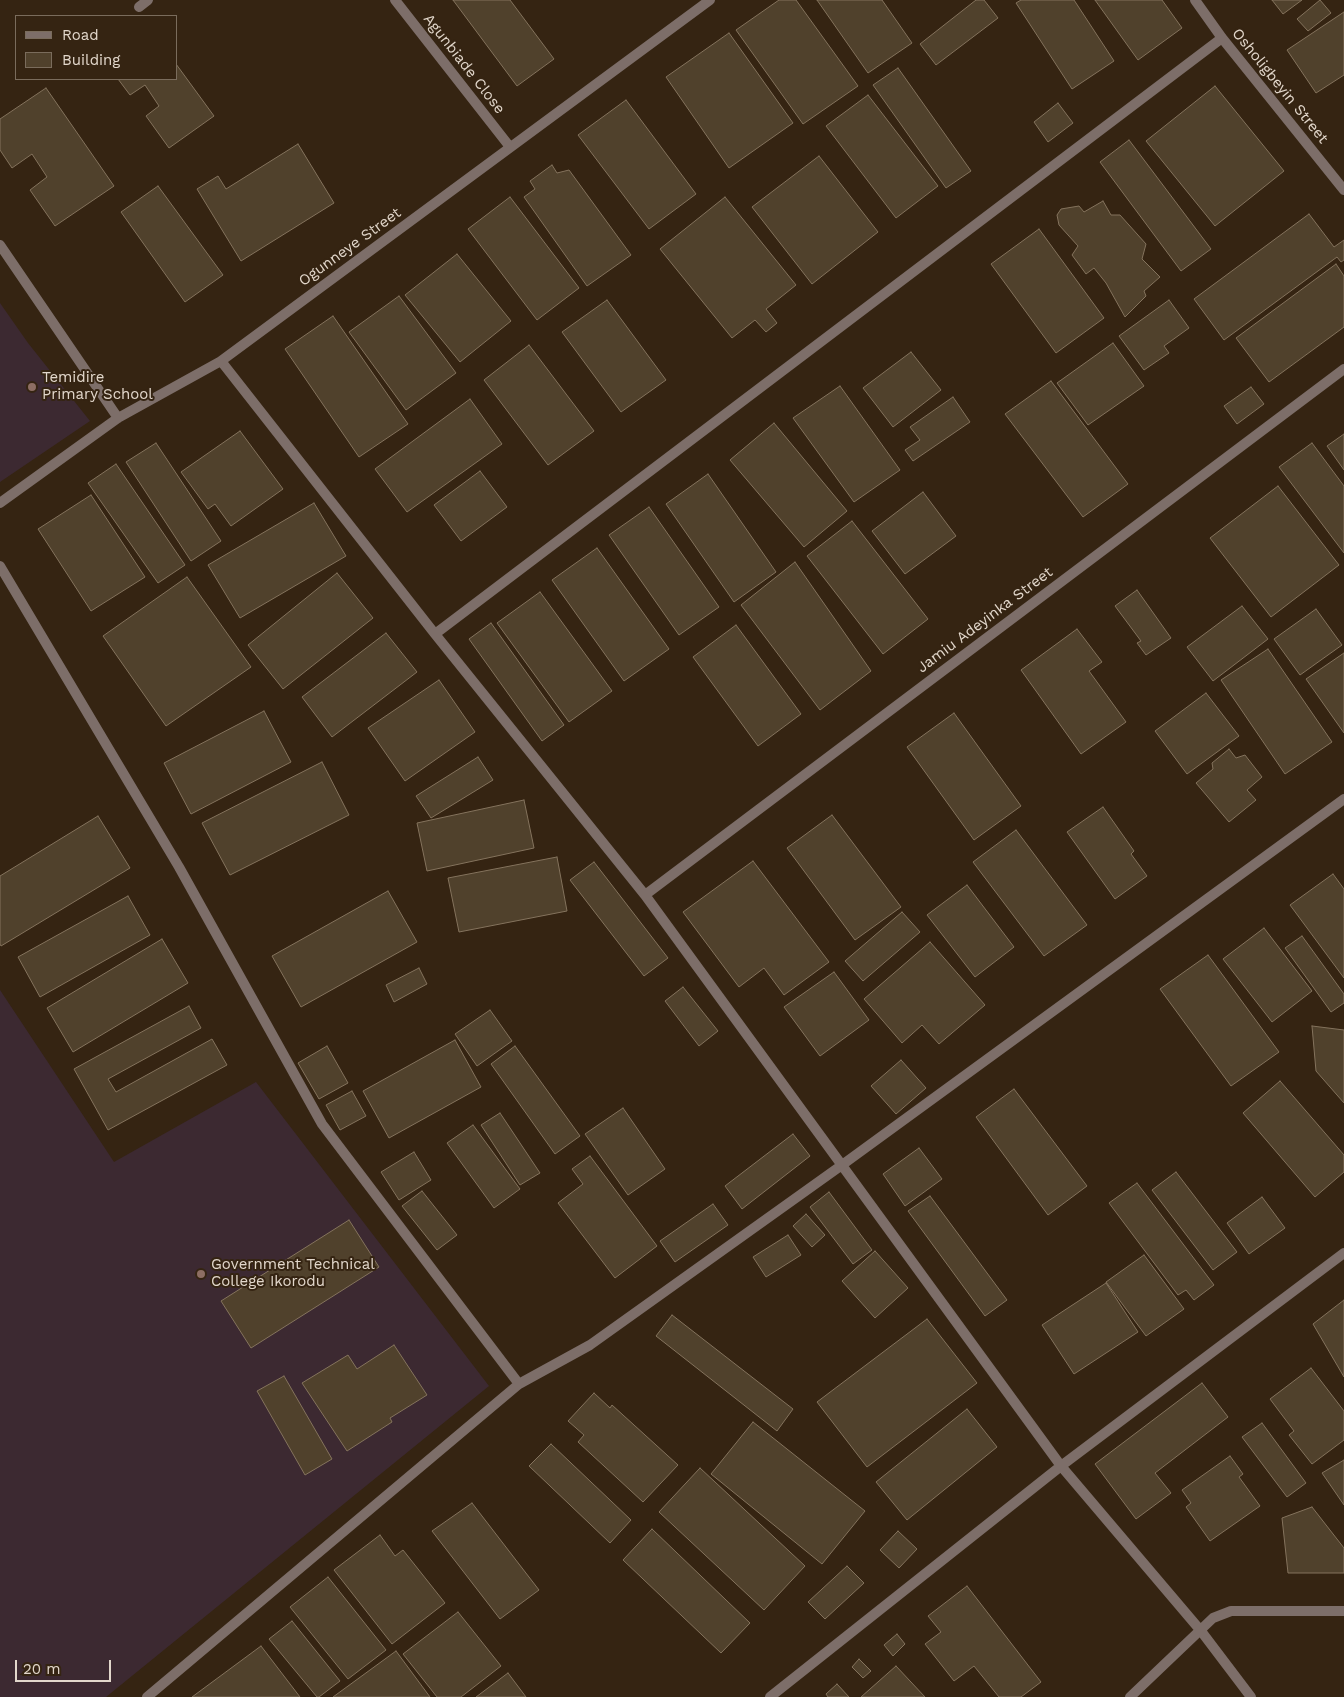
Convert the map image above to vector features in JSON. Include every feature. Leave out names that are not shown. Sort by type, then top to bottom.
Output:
[{"type":"street","points":[[139,7],[148,0]]},
{"type":"street","name":"Agunbiade Close","points":[[395,0],[510,147]]},
{"type":"street","name":"Ogunneye Street","points":[[0,504],[118,418],[221,361],[710,0]]},
{"type":"street","name":"Osholigbeyin Street","points":[[1196,0],[1222,38],[1344,190]]},
{"type":"street","points":[[435,634],[1222,38]]},
{"type":"street","points":[[0,245],[118,418]]},
{"type":"street","points":[[221,361],[435,634],[645,894],[1061,1466],[1201,1631],[1251,1697]]},
{"type":"street","name":"Jamiu Adeyinka Street","points":[[645,894],[1344,369]]},
{"type":"street","points":[[0,566],[178,867],[322,1124],[519,1384]]},
{"type":"street","points":[[147,1697],[519,1384],[590,1346],[842,1165],[1344,798]]},
{"type":"street","points":[[770,1697],[1061,1466],[1344,1253]]},
{"type":"street","points":[[1130,1697],[1213,1618],[1231,1611],[1344,1611]]},
{"type":"shaded area","name":"Temidire Primary School","points":[[0,303],[28,343],[90,421],[0,482]]},
{"type":"shaded area","name":"Government Technical College Ikorodu","points":[[0,990],[114,1162],[256,1082],[489,1386],[106,1697],[0,1697]]},
{"type":"building","points":[[453,0],[510,0],[554,59],[517,86]]},
{"type":"building","points":[[779,0],[796,0],[858,86],[803,124],[736,30]]},
{"type":"building","points":[[817,0],[882,0],[912,43],[868,73]]},
{"type":"building","points":[[976,0],[984,0],[998,18],[936,65],[920,44]]},
{"type":"building","points":[[1021,0],[1074,0],[1114,61],[1072,89],[1016,3]]},
{"type":"building","points":[[1095,0],[1162,0],[1182,28],[1138,60]]},
{"type":"building","points":[[1272,0],[1302,0],[1283,14]]},
{"type":"building","points":[[1320,0],[1331,13],[1308,31],[1297,19]]},
{"type":"building","points":[[1344,12],[1344,75],[1316,93],[1287,50]]},
{"type":"building","points":[[729,33],[793,123],[729,168],[666,77]]},
{"type":"building","points":[[178,67],[214,116],[169,148],[146,116],[159,106],[145,85],[130,95],[119,80],[178,80]]},
{"type":"building","points":[[898,68],[971,171],[946,188],[873,85]]},
{"type":"building","points":[[1215,86],[1284,171],[1215,226],[1146,141]]},
{"type":"building","points":[[46,88],[114,186],[55,226],[30,190],[47,177],[32,154],[12,168],[0,150],[0,119]]},
{"type":"building","points":[[868,95],[938,186],[896,218],[826,126]]},
{"type":"building","points":[[626,100],[696,194],[649,229],[578,135]]},
{"type":"building","points":[[1058,103],[1073,123],[1048,142],[1034,122]]},
{"type":"building","points":[[1129,140],[1211,249],[1181,271],[1100,162]]},
{"type":"building","points":[[298,144],[334,203],[241,261],[197,189],[218,176],[226,189]]},
{"type":"building","points":[[819,156],[878,232],[812,284],[752,207]]},
{"type":"building","points":[[552,165],[557,173],[569,170],[631,255],[587,286],[524,197],[535,189],[530,181]]},
{"type":"building","points":[[158,186],[223,275],[185,302],[121,212]]},
{"type":"building","points":[[510,197],[579,288],[537,320],[468,229]]},
{"type":"building","points":[[725,197],[796,285],[766,309],[777,323],[766,332],[755,320],[732,338],[660,249]]},
{"type":"building","points":[[1103,201],[1111,215],[1120,215],[1146,244],[1142,259],[1160,277],[1144,291],[1146,296],[1125,317],[1106,283],[1094,268],[1086,274],[1072,255],[1078,246],[1059,225],[1057,215],[1061,209],[1079,206],[1084,212]]},
{"type":"building","points":[[1309,214],[1334,247],[1344,240],[1344,260],[1341,262],[1337,257],[1224,340],[1194,299]]},
{"type":"building","points":[[1039,229],[1104,318],[1056,353],[991,264]]},
{"type":"building","points":[[457,254],[511,321],[460,362],[405,295]]},
{"type":"building","points":[[1336,264],[1344,276],[1344,327],[1269,382],[1236,338]]},
{"type":"building","points":[[399,296],[456,373],[406,410],[349,332]]},
{"type":"building","points":[[607,300],[666,380],[621,412],[562,332]]},
{"type":"building","points":[[1169,300],[1189,328],[1164,346],[1169,353],[1144,370],[1119,336]]},
{"type":"building","points":[[333,316],[408,424],[359,457],[285,349]]},
{"type":"building","points":[[1113,343],[1144,386],[1088,425],[1057,383]]},
{"type":"building","points":[[529,345],[594,431],[548,465],[484,380]]},
{"type":"building","points":[[911,352],[941,390],[893,427],[863,388]]},
{"type":"building","points":[[1051,381],[1128,484],[1083,517],[1005,414]]},
{"type":"building","points":[[840,386],[900,470],[854,502],[793,418]]},
{"type":"building","points":[[1251,387],[1264,404],[1237,424],[1224,406]]},
{"type":"building","points":[[953,397],[970,422],[913,461],[905,450],[920,440],[910,427]]},
{"type":"building","points":[[470,399],[502,444],[407,512],[375,469]]},
{"type":"building","points":[[774,423],[847,511],[804,547],[730,460]]},
{"type":"building","points":[[240,431],[283,489],[231,526],[215,504],[208,509],[181,472]]},
{"type":"building","points":[[1344,434],[1344,470],[1327,446]]},
{"type":"building","points":[[156,443],[221,541],[191,561],[126,462]]},
{"type":"building","points":[[1312,443],[1344,486],[1344,553],[1279,467]]},
{"type":"building","points":[[116,464],[185,565],[158,583],[88,483]]},
{"type":"building","points":[[480,471],[507,507],[461,541],[434,505]]},
{"type":"building","points":[[708,474],[776,572],[734,602],[666,504]]},
{"type":"building","points":[[1278,486],[1339,565],[1271,617],[1210,538]]},
{"type":"building","points":[[923,492],[956,536],[905,574],[872,531]]},
{"type":"building","points":[[91,495],[145,577],[91,611],[38,529]]},
{"type":"building","points":[[314,503],[346,556],[240,618],[208,565]]},
{"type":"building","points":[[649,507],[719,607],[679,635],[609,535]]},
{"type":"building","points":[[852,521],[928,619],[883,654],[807,556]]},
{"type":"building","points":[[597,548],[669,649],[624,681],[552,580]]},
{"type":"building","points":[[795,562],[871,671],[820,710],[741,605]]},
{"type":"building","points":[[337,573],[373,618],[283,689],[248,645]]},
{"type":"building","points":[[187,577],[251,667],[166,726],[103,636]]},
{"type":"building","points":[[1137,590],[1171,638],[1146,655],[1137,643],[1141,641],[1115,606]]},
{"type":"building","points":[[540,592],[612,691],[569,722],[497,623]]},
{"type":"building","points":[[1242,606],[1268,639],[1213,681],[1187,647]]},
{"type":"building","points":[[1316,609],[1342,645],[1300,675],[1274,639]]},
{"type":"building","points":[[491,623],[564,725],[542,741],[469,639]]},
{"type":"building","points":[[736,625],[801,714],[758,746],[693,657]]},
{"type":"building","points":[[1077,629],[1102,662],[1089,671],[1126,722],[1081,754],[1021,670]]},
{"type":"building","points":[[386,633],[417,672],[332,737],[302,697]]},
{"type":"building","points":[[1268,649],[1332,742],[1285,774],[1221,680]]},
{"type":"building","points":[[1344,653],[1344,733],[1306,679]]},
{"type":"building","points":[[439,680],[475,732],[405,781],[368,728]]},
{"type":"building","points":[[1206,693],[1239,736],[1187,774],[1155,731]]},
{"type":"building","points":[[264,711],[291,762],[191,814],[164,763]]},
{"type":"building","points":[[954,713],[1021,806],[974,840],[907,747]]},
{"type":"building","points":[[1229,749],[1236,758],[1245,755],[1262,777],[1247,790],[1256,800],[1229,822],[1196,783],[1213,769],[1212,763]]},
{"type":"building","points":[[478,757],[493,780],[431,818],[416,796]]},
{"type":"building","points":[[322,762],[349,815],[230,875],[202,823]]},
{"type":"building","points":[[524,800],[534,848],[427,871],[417,823]]},
{"type":"building","points":[[1103,807],[1134,851],[1131,854],[1147,876],[1115,899],[1067,832]]},
{"type":"building","points":[[832,815],[901,907],[855,940],[787,848]]},
{"type":"building","points":[[98,816],[130,868],[1,946],[0,876]]},
{"type":"building","points":[[1016,830],[1087,925],[1044,956],[973,862]]},
{"type":"building","points":[[557,857],[567,911],[459,932],[448,878]]},
{"type":"building","points":[[753,861],[829,962],[784,995],[764,968],[739,987],[683,912]]},
{"type":"building","points":[[594,862],[668,958],[644,976],[570,880]]},
{"type":"building","points":[[1333,874],[1344,889],[1344,978],[1290,905]]},
{"type":"building","points":[[967,885],[1014,947],[975,977],[927,915]]},
{"type":"building","points":[[388,891],[417,942],[301,1007],[272,956]]},
{"type":"building","points":[[128,896],[150,935],[40,997],[18,957]]},
{"type":"building","points":[[902,912],[920,932],[863,981],[845,961]]},
{"type":"building","points":[[1264,928],[1312,991],[1272,1022],[1223,959]]},
{"type":"building","points":[[1302,936],[1344,994],[1344,1003],[1331,1012],[1285,948]]},
{"type":"building","points":[[162,939],[188,983],[73,1052],[47,1008]]},
{"type":"building","points":[[930,942],[985,1005],[939,1044],[922,1025],[902,1043],[864,999]]},
{"type":"building","points":[[1208,955],[1279,1052],[1231,1086],[1160,989]]},
{"type":"building","points":[[419,968],[427,984],[394,1002],[386,985]]},
{"type":"building","points":[[834,972],[869,1020],[820,1056],[784,1007]]},
{"type":"building","points":[[683,987],[718,1031],[699,1046],[665,1001]]},
{"type":"building","points":[[189,1006],[201,1028],[108,1079],[116,1092],[212,1039],[227,1065],[108,1130],[74,1069]]},
{"type":"building","points":[[490,1010],[512,1041],[477,1066],[455,1034]]},
{"type":"building","points":[[1312,1026],[1344,1030],[1344,1103],[1316,1071]]},
{"type":"building","points":[[455,1040],[481,1087],[389,1138],[363,1091]]},
{"type":"building","points":[[327,1046],[348,1083],[319,1099],[298,1063]]},
{"type":"building","points":[[515,1046],[580,1136],[555,1154],[491,1064]]},
{"type":"building","points":[[901,1060],[926,1088],[896,1114],[871,1086]]},
{"type":"building","points":[[1280,1081],[1344,1155],[1344,1172],[1315,1197],[1243,1113]]},
{"type":"building","points":[[1014,1089],[1087,1186],[1048,1215],[976,1117]]},
{"type":"building","points":[[352,1091],[366,1116],[340,1130],[326,1105]]},
{"type":"building","points":[[623,1108],[665,1169],[628,1195],[585,1134]]},
{"type":"building","points":[[500,1113],[540,1173],[520,1185],[481,1125]]},
{"type":"building","points":[[473,1125],[520,1189],[494,1208],[447,1143]]},
{"type":"building","points":[[793,1134],[810,1156],[742,1209],[725,1186]]},
{"type":"building","points":[[919,1148],[942,1179],[905,1206],[883,1174]]},
{"type":"building","points":[[414,1152],[431,1180],[399,1200],[381,1172]]},
{"type":"building","points":[[590,1156],[657,1246],[615,1278],[558,1203],[583,1184],[572,1169]]},
{"type":"building","points":[[1176,1172],[1237,1252],[1213,1270],[1152,1190]]},
{"type":"building","points":[[1137,1183],[1214,1285],[1194,1300],[1186,1290],[1178,1295],[1109,1203]]},
{"type":"building","points":[[422,1191],[457,1235],[437,1250],[402,1206]]},
{"type":"building","points":[[829,1192],[872,1250],[853,1264],[810,1207]]},
{"type":"building","points":[[930,1196],[1007,1300],[985,1316],[908,1211]]},
{"type":"building","points":[[1262,1197],[1285,1228],[1249,1254],[1227,1223]]},
{"type":"building","points":[[713,1204],[728,1225],[675,1262],[660,1241]]},
{"type":"building","points":[[806,1214],[825,1235],[812,1247],[793,1226]]},
{"type":"building","points":[[349,1220],[379,1267],[251,1348],[221,1301]]},
{"type":"building","points":[[788,1235],[801,1255],[766,1277],[753,1257]]},
{"type":"building","points":[[875,1251],[908,1288],[875,1318],[842,1281]]},
{"type":"building","points":[[1144,1255],[1184,1309],[1146,1336],[1106,1282]]},
{"type":"building","points":[[1106,1283],[1138,1332],[1074,1374],[1042,1325]]},
{"type":"building","points":[[1344,1300],[1344,1377],[1313,1324]]},
{"type":"building","points":[[672,1315],[793,1409],[777,1431],[656,1336]]},
{"type":"building","points":[[927,1319],[977,1383],[867,1467],[817,1402]]},
{"type":"building","points":[[394,1345],[427,1395],[390,1418],[392,1422],[347,1451],[302,1383],[348,1355],[357,1369]]},
{"type":"building","points":[[1311,1368],[1344,1411],[1344,1440],[1312,1464],[1289,1435],[1294,1431],[1270,1399]]},
{"type":"building","points":[[284,1376],[332,1459],[305,1475],[257,1391]]},
{"type":"building","points":[[1202,1383],[1228,1417],[1155,1473],[1171,1493],[1136,1519],[1095,1464]]},
{"type":"building","points":[[594,1393],[610,1408],[612,1405],[678,1465],[643,1502],[578,1442],[584,1435],[568,1421]]},
{"type":"building","points":[[967,1409],[997,1447],[907,1520],[876,1482]]},
{"type":"building","points":[[753,1422],[865,1511],[822,1564],[711,1474]]},
{"type":"building","points":[[1262,1423],[1306,1483],[1287,1497],[1242,1437]]},
{"type":"building","points":[[551,1444],[631,1520],[610,1543],[529,1466]]},
{"type":"building","points":[[1230,1456],[1243,1474],[1239,1477],[1260,1506],[1210,1541],[1186,1507],[1191,1503],[1182,1490]]},
{"type":"building","points":[[1344,1460],[1344,1505],[1322,1473]]},
{"type":"building","points":[[700,1468],[805,1566],[764,1610],[659,1512]]},
{"type":"building","points":[[472,1503],[539,1590],[500,1619],[432,1531]]},
{"type":"building","points":[[1312,1507],[1344,1548],[1344,1573],[1288,1573],[1282,1518]]},
{"type":"building","points":[[652,1529],[750,1623],[721,1653],[623,1560]]},
{"type":"building","points":[[898,1531],[917,1549],[899,1568],[880,1550]]},
{"type":"building","points":[[380,1535],[395,1556],[403,1550],[445,1603],[392,1644],[334,1570]]},
{"type":"building","points":[[847,1566],[864,1583],[825,1619],[808,1602]]},
{"type":"building","points":[[328,1577],[386,1650],[348,1679],[290,1607]]},
{"type":"building","points":[[967,1586],[1041,1682],[1021,1697],[999,1697],[974,1666],[954,1681],[925,1644],[941,1632],[928,1616]]},
{"type":"building","points":[[458,1612],[501,1666],[461,1697],[437,1697],[403,1654]]},
{"type":"building","points":[[292,1621],[340,1681],[319,1697],[317,1697],[269,1639]]},
{"type":"building","points":[[897,1634],[905,1644],[893,1656],[884,1645]]},
{"type":"building","points":[[261,1646],[300,1697],[192,1697]]},
{"type":"building","points":[[396,1651],[430,1697],[333,1697]]},
{"type":"building","points":[[859,1659],[871,1671],[863,1678],[852,1667]]},
{"type":"building","points":[[896,1666],[925,1697],[861,1697]]},
{"type":"building","points":[[508,1673],[526,1697],[476,1697]]},
{"type":"building","points":[[837,1684],[849,1697],[828,1697],[826,1694]]},
{"type":"place","name":"Temidire Primary School","points":[[32,387]]},
{"type":"place","name":"Government Technical College Ikorodu","points":[[201,1274]]}]
